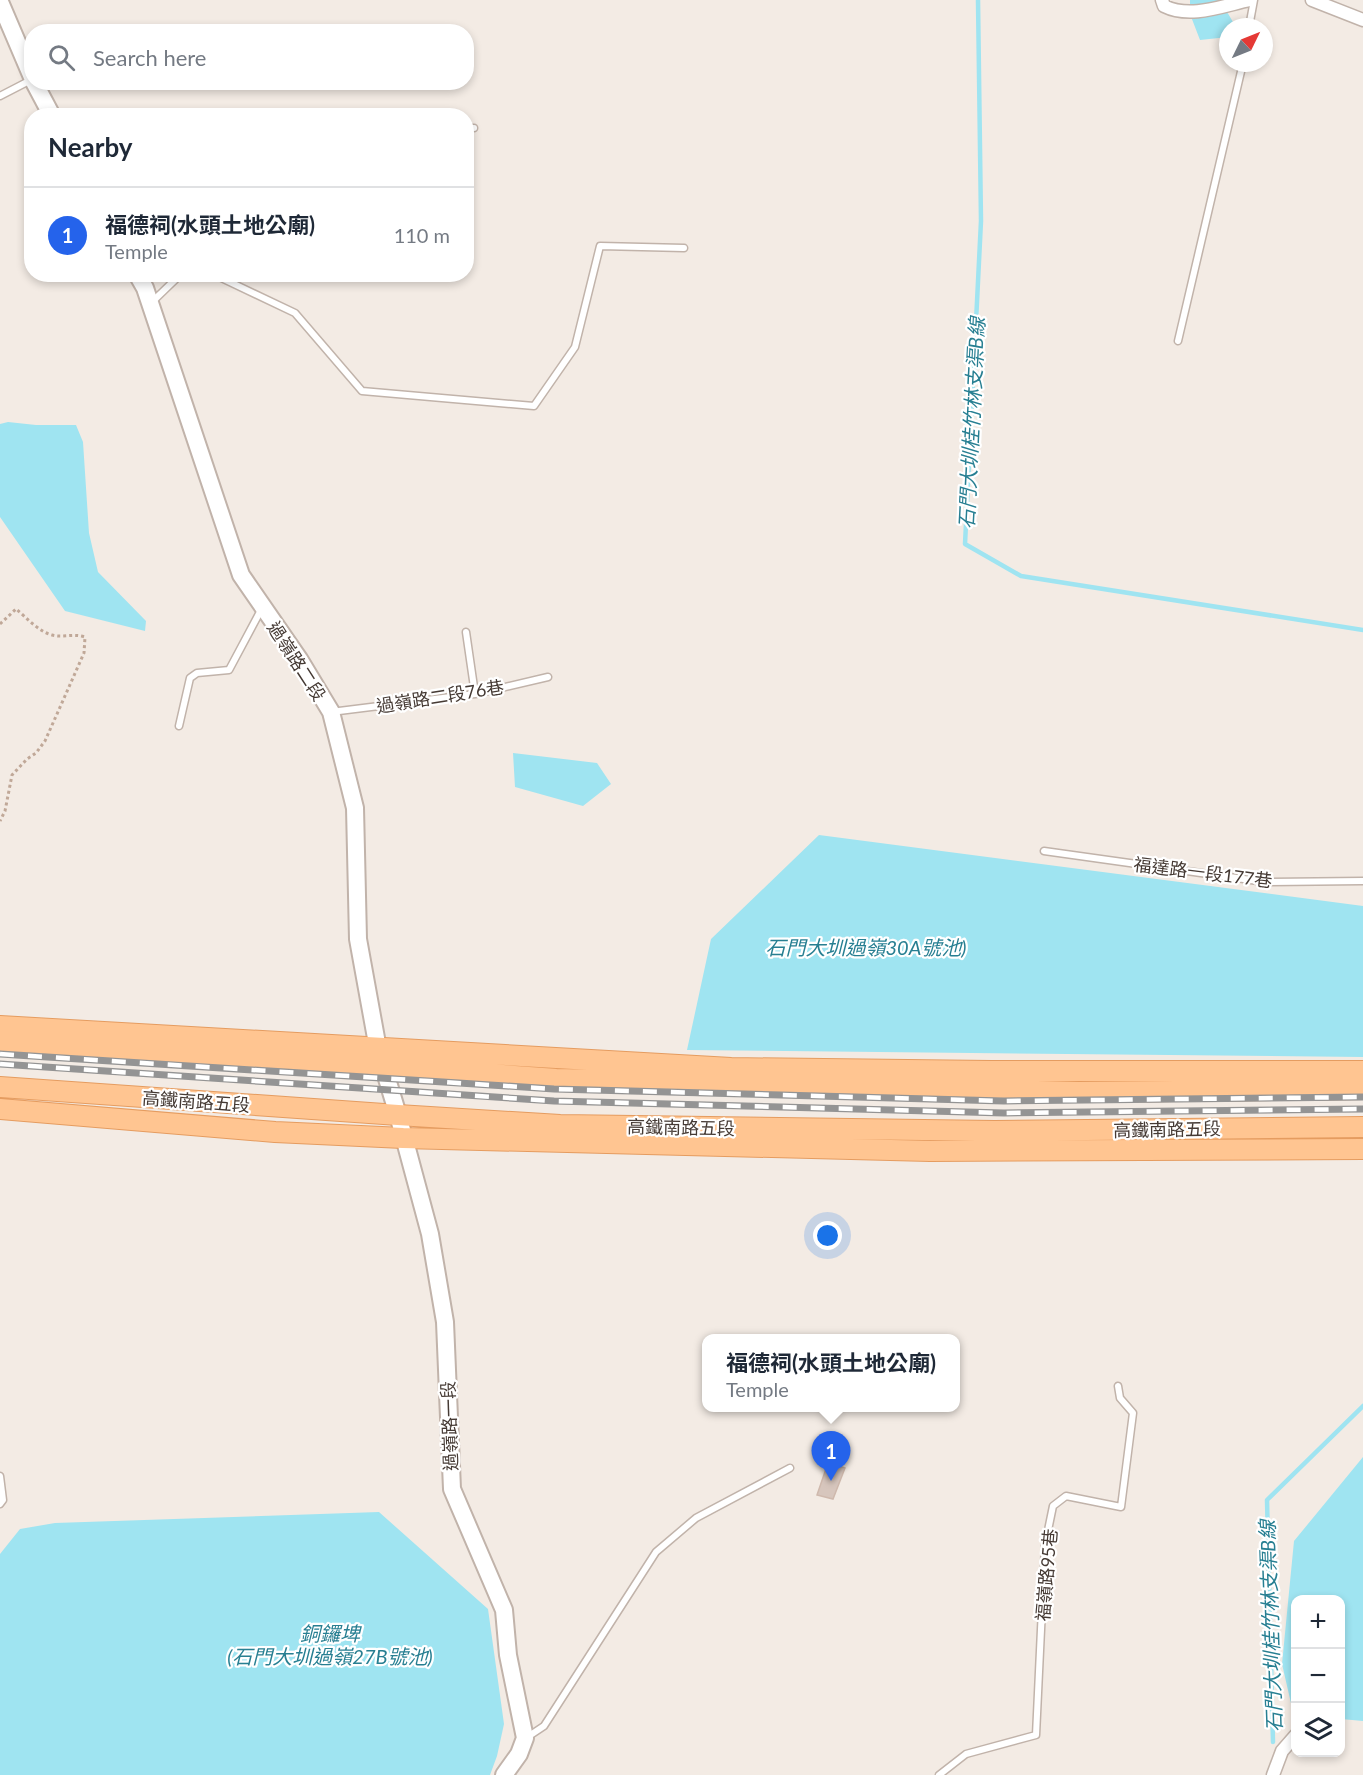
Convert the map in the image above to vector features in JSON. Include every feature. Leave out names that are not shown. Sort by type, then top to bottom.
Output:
[{"type":"main road","name":"高鐵南路五段","points":[[8,1026],[380,1058],[556,1079],[1079,1092],[1363,1089]]},
{"type":"main road","points":[[8,1026],[102,1051]]},
{"type":"main road","name":"高鐵南路五段","points":[[0,1045],[102,1051],[731,1068],[1363,1071]]},
{"type":"main road","points":[[1190,1091],[1278,1071]]},
{"type":"main road","name":"高鐵南路五段","points":[[0,1087],[398,1116],[560,1125],[995,1131],[1363,1127]]},
{"type":"main road","name":"高鐵南路五段","points":[[0,1109],[275,1132],[403,1138],[930,1151],[1363,1149]]},
{"type":"main road","points":[[995,1131],[1099,1151]]},
{"type":"street","points":[[1162,0],[1164,6],[1188,13],[1252,0]]},
{"type":"street","points":[[1312,0],[1363,20]]},
{"type":"street","points":[[0,2],[24,60]]},
{"type":"street","points":[[38,90],[48,108]]},
{"type":"street","name":"過嶺路二段","points":[[140,282],[150,304],[241,575],[299,659],[331,712],[355,808],[358,939],[380,1058]]},
{"type":"street","name":"過嶺路一段","points":[[380,1058],[430,1234],[445,1322],[452,1489],[504,1610],[508,1655],[525,1738]]},
{"type":"street","points":[[504,1775],[519,1754],[525,1738]]},
{"type":"street","points":[[1273,1775],[1282,1751],[1291,1741]]},
{"type":"lane","points":[[1250,18],[1252,0]]},
{"type":"lane","points":[[1178,341],[1241,72]]},
{"type":"lane","points":[[0,96],[24,84]]},
{"type":"lane","points":[[230,282],[295,313],[362,391],[534,405],[575,347],[600,246],[684,248]]},
{"type":"lane","points":[[150,304],[173,282]]},
{"type":"lane","points":[[179,726],[190,678],[197,673],[229,670],[263,608]]},
{"type":"lane","points":[[466,632],[475,694]]},
{"type":"lane","name":"過嶺路二段76巷","points":[[331,712],[475,694],[548,677]]},
{"type":"lane","name":"福達路一段177巷","points":[[1044,851],[1265,882],[1363,881]]},
{"type":"lane","name":"福嶺路95巷","points":[[939,1775],[966,1754],[1036,1736],[1046,1545],[1053,1506],[1066,1496],[1120,1507],[1133,1413],[1120,1398],[1118,1386]]},
{"type":"lane","points":[[525,1738],[544,1726],[656,1552],[696,1518],[790,1468]]},
{"type":"lane","points":[[0,1476],[3,1500],[0,1504]]},
{"type":"path","points":[[0,624],[16,609],[50,635],[75,634],[85,637],[84,653],[45,741],[36,753],[12,775],[5,811],[0,821]]},
{"type":"water","points":[[1190,0],[1220,0],[1231,18],[1219,18],[1219,38],[1200,40],[1190,14]]},
{"type":"water","points":[[8,422],[76,425],[83,442],[89,533],[98,572],[146,621],[145,631],[65,611],[0,517],[0,424]]},
{"type":"water","points":[[513,753],[597,763],[611,784],[583,806],[515,787]]},
{"type":"water","name":"石門大圳過嶺30A號池)","points":[[819,835],[1363,906],[1363,1057],[687,1050],[711,939]]},
{"type":"water","points":[[1363,1457],[1363,1721],[1345,1719],[1345,1595],[1291,1595],[1291,1703],[1282,1664],[1294,1541]]},
{"type":"water","name":"銅鑼埤 (石門大圳過嶺27B號池)","points":[[379,1512],[488,1609],[504,1724],[490,1775],[0,1775],[0,1554],[20,1529],[55,1523]]},
{"type":"building","points":[[828,1463],[845,1468],[833,1499],[817,1495]]},
{"type":"waterway","name":"石門大圳桂竹林支渠B線","points":[[978,0],[981,221],[965,544],[1021,576],[1363,630]]},
{"type":"waterway","name":"石門大圳桂竹林支渠B線","points":[[1273,1742],[1267,1500],[1363,1406]]},
{"type":"railway","points":[[0,1054],[554,1089],[1004,1101],[1363,1097]]},
{"type":"railway","points":[[0,1064],[554,1101],[1004,1113],[1363,1109]]},
{"type":"place","name":"福德祠(水頭土地公廟)","points":[[831,1481]]}]
